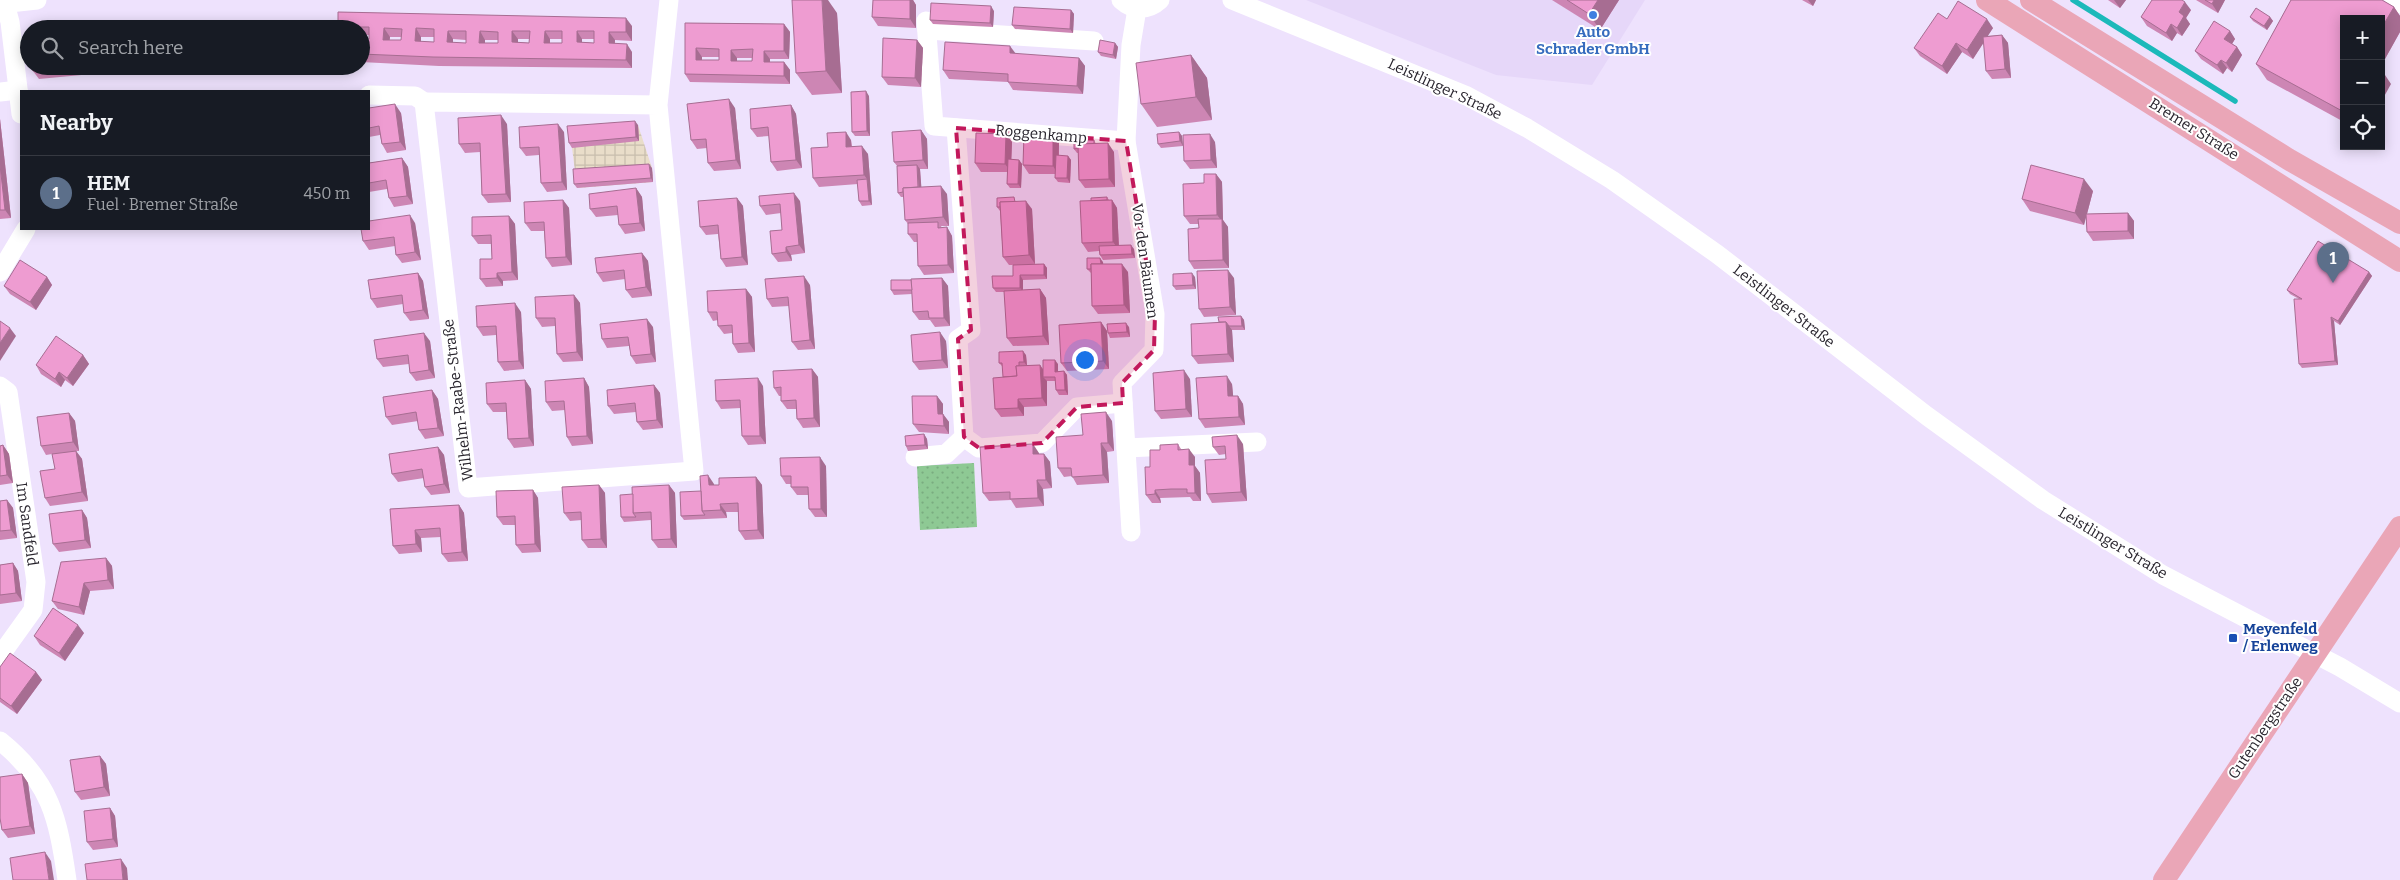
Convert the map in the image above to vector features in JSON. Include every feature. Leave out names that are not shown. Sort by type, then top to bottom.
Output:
[{"type":"main road","name":"Bremer Straße","points":[[1987,0],[2400,261]]},
{"type":"main road","name":"Bremer Straße","points":[[2032,0],[2288,159],[2400,224]]},
{"type":"main road","name":"Gutenbergstraße","points":[[2164,880],[2400,527]]},
{"type":"street","points":[[20,112],[9,91],[10,22],[2,3],[37,0]]},
{"type":"street","name":"Wilhelm-Raabe-Straße","points":[[424,102],[468,488],[694,471],[658,105],[669,0]]},
{"type":"street","points":[[1129,4],[1150,7],[1160,0]]},
{"type":"street","name":"Leistlinger Straße","points":[[1232,0],[1465,95],[1527,128],[1612,180],[1717,254],[1920,411],[2043,500],[2163,575],[2315,654],[2400,703]]},
{"type":"street","points":[[2394,0],[2400,4]]},
{"type":"street","name":"Vor den Bäumen","points":[[1129,4],[1131,45],[1126,141],[1155,314],[1154,350],[1122,383],[1131,532]]},
{"type":"street","name":"Roggenkamp","points":[[1094,41],[927,26],[934,126],[1126,141]]},
{"type":"street","points":[[370,95],[415,96],[424,102],[658,105]]},
{"type":"street","points":[[956,128],[971,330],[958,339],[964,437]]},
{"type":"street","points":[[0,272],[25,230]]},
{"type":"street","name":"Im Sandfeld","points":[[0,386],[8,392],[36,582],[33,610],[0,656]]},
{"type":"street","points":[[964,437],[979,448],[1042,443],[1077,407],[1123,403]]},
{"type":"street","points":[[915,457],[946,454],[964,437]]},
{"type":"street","points":[[1126,448],[1257,442]]},
{"type":"street","points":[[0,741],[20,757],[45,790],[61,834],[67,880]]},
{"type":"highlighted area","points":[[956,128],[1126,141],[1155,314],[1154,350],[1122,383],[1123,403],[1077,407],[1042,443],[979,448],[964,437],[958,339],[971,330]]},
{"type":"shaded area","points":[[1306,0],[1645,0],[1592,85],[1496,75]]},
{"type":"shaded area","points":[[638,125],[652,168],[653,182],[577,188],[570,131]]},
{"type":"green space","points":[[974,463],[977,527],[920,530],[917,466]]},
{"type":"building","points":[[792,0],[822,0],[826,71],[796,73]]},
{"type":"building","points":[[873,0],[910,0],[910,19],[872,17]]},
{"type":"building","points":[[1567,0],[1598,0],[1589,14]]},
{"type":"building","points":[[2152,0],[2182,0],[2185,2],[2179,12],[2184,16],[2177,28],[2171,24],[2166,33],[2141,17]]},
{"type":"building","points":[[2205,0],[2214,0],[2212,4]]},
{"type":"building","points":[[2291,0],[2382,0],[2394,7],[2385,22],[2385,15],[2340,15],[2340,110],[2256,64]]},
{"type":"building","points":[[1958,1],[1987,19],[1967,50],[1956,43],[1942,66],[1914,48],[1938,13],[1947,19]]},
{"type":"building","points":[[931,3],[991,6],[990,23],[930,20]]},
{"type":"building","points":[[1014,7],[1071,10],[1070,29],[1012,25]]},
{"type":"building","points":[[2256,8],[2270,17],[2264,26],[2250,17]]},
{"type":"building","points":[[338,12],[626,18],[626,32],[609,32],[609,43],[627,44],[626,60],[370,54],[370,20],[338,20]],"holes":[[[384,28],[402,29],[401,40],[383,40]],[[416,28],[434,29],[434,42],[415,41]],[[448,31],[466,31],[466,43],[447,42]],[[480,31],[498,32],[498,43],[479,43]],[[512,31],[530,31],[529,43],[512,42]],[[545,31],[562,31],[562,43],[544,43]],[[577,31],[594,31],[594,43],[577,42]]]},
{"type":"building","points":[[2214,21],[2230,31],[2224,39],[2237,47],[2226,63],[2221,60],[2217,65],[2195,51]]},
{"type":"building","points":[[685,23],[784,24],[784,51],[764,51],[764,62],[784,62],[784,76],[685,74]],"holes":[[[696,48],[719,49],[719,60],[696,60]],[[753,49],[752,61],[731,61],[731,50]]]},
{"type":"building","points":[[2002,35],[2005,69],[1986,71],[1983,37]]},
{"type":"building","points":[[883,38],[917,40],[915,78],[882,77]]},
{"type":"building","points":[[1100,40],[1115,43],[1113,55],[1098,52]]},
{"type":"building","points":[[945,42],[1010,46],[1010,53],[1079,58],[1077,86],[1008,82],[1008,74],[943,70]]},
{"type":"building","points":[[1191,55],[1196,97],[1141,104],[1136,63]]},
{"type":"building","points":[[866,91],[867,131],[852,132],[851,92]]},
{"type":"building","points":[[729,99],[736,160],[708,163],[706,139],[691,140],[687,104]]},
{"type":"building","points":[[395,104],[400,142],[382,144],[379,126],[370,128],[370,108]]},
{"type":"building","points":[[791,105],[796,160],[771,162],[768,127],[751,129],[750,109]]},
{"type":"building","points":[[501,115],[506,194],[482,195],[480,143],[459,144],[458,118]]},
{"type":"building","points":[[635,121],[636,137],[569,143],[567,126]]},
{"type":"building","points":[[558,124],[562,182],[541,183],[539,147],[520,148],[519,127]]},
{"type":"building","points":[[921,130],[923,160],[894,162],[892,132]]},
{"type":"building","points":[[846,132],[846,147],[862,146],[864,175],[813,178],[811,148],[828,147],[827,133]]},
{"type":"building","points":[[1179,132],[1180,141],[1158,144],[1157,134]]},
{"type":"building","points":[[976,133],[1006,134],[1005,164],[975,163]]},
{"type":"building","points":[[1024,134],[1053,135],[1053,166],[1023,165]]},
{"type":"building","points":[[1210,134],[1211,160],[1184,161],[1183,135]]},
{"type":"building","points":[[1094,140],[1094,144],[1078,144],[1078,148],[1074,149],[1074,141]]},
{"type":"building","points":[[1108,143],[1109,179],[1079,180],[1078,144]]},
{"type":"building","points":[[1056,155],[1068,156],[1067,178],[1055,178]]},
{"type":"building","points":[[402,158],[407,196],[389,198],[386,180],[370,183],[370,163]]},
{"type":"building","points":[[1008,159],[1019,160],[1018,184],[1007,184]]},
{"type":"building","points":[[649,164],[651,178],[574,184],[573,169]]},
{"type":"building","points":[[0,165],[5,210],[0,210]]},
{"type":"building","points":[[917,165],[918,187],[903,188],[903,192],[898,193],[897,166]]},
{"type":"building","points":[[2031,165],[2084,179],[2075,213],[2022,199]]},
{"type":"building","points":[[1204,174],[1216,174],[1217,215],[1184,216],[1183,184],[1204,183]]},
{"type":"building","points":[[867,179],[869,201],[859,201],[857,180]]},
{"type":"building","points":[[941,186],[943,217],[905,220],[903,188]]},
{"type":"building","points":[[636,188],[640,223],[619,225],[617,206],[590,209],[589,194]]},
{"type":"building","points":[[794,193],[799,245],[786,247],[786,252],[772,254],[770,231],[782,230],[780,204],[760,206],[759,196]]},
{"type":"building","points":[[1014,197],[1015,202],[1000,202],[1000,207],[997,207],[997,198]]},
{"type":"building","points":[[1107,197],[1107,200],[1091,201],[1091,198]]},
{"type":"building","points":[[737,198],[742,257],[721,259],[718,225],[700,227],[698,201]]},
{"type":"building","points":[[563,200],[566,257],[546,258],[544,222],[525,223],[524,202]]},
{"type":"building","points":[[1112,200],[1113,242],[1082,243],[1080,201]]},
{"type":"building","points":[[1026,201],[1029,255],[1003,257],[1000,202]]},
{"type":"building","points":[[2128,213],[2128,231],[2087,232],[2086,214]]},
{"type":"building","points":[[410,215],[415,252],[396,255],[394,237],[363,241],[361,230],[370,230],[370,221]]},
{"type":"building","points":[[509,216],[512,272],[497,273],[497,278],[480,279],[480,259],[492,259],[491,235],[472,236],[472,217]]},
{"type":"building","points":[[1198,219],[1222,219],[1223,260],[1189,261],[1188,229],[1199,228]]},
{"type":"building","points":[[938,222],[938,228],[947,227],[948,265],[918,266],[917,234],[908,234],[908,223]]},
{"type":"building","points":[[2318,241],[2369,272],[2338,321],[2331,317],[2335,361],[2299,364],[2294,299],[2302,299],[2287,290]]},
{"type":"building","points":[[1131,245],[1132,254],[1100,255],[1099,246]]},
{"type":"building","points":[[642,253],[646,287],[626,290],[624,270],[597,273],[595,258]]},
{"type":"building","points":[[1087,258],[1100,258],[1101,264],[1091,264],[1091,269],[1087,269]]},
{"type":"building","points":[[20,260],[47,277],[30,302],[4,286]]},
{"type":"building","points":[[1044,264],[1044,275],[1020,275],[1020,288],[993,288],[992,276],[1013,276],[1013,265]]},
{"type":"building","points":[[1091,264],[1122,264],[1124,305],[1092,306]]},
{"type":"building","points":[[1228,270],[1230,307],[1199,309],[1197,271]]},
{"type":"building","points":[[418,273],[423,310],[404,313],[402,295],[371,299],[368,280]]},
{"type":"building","points":[[1192,273],[1193,285],[1173,286],[1173,274]]},
{"type":"building","points":[[804,276],[810,340],[792,342],[788,297],[767,299],[765,279]]},
{"type":"building","points":[[942,278],[944,318],[929,318],[928,311],[913,312],[911,279]]},
{"type":"building","points":[[891,280],[911,280],[912,290],[891,290]]},
{"type":"building","points":[[746,289],[749,343],[733,344],[732,325],[718,326],[717,312],[708,312],[707,291]]},
{"type":"building","points":[[1040,289],[1043,336],[1007,338],[1004,291]]},
{"type":"building","points":[[574,295],[577,352],[557,354],[555,318],[536,318],[535,297]]},
{"type":"building","points":[[515,303],[519,361],[498,362],[496,326],[477,327],[476,306]]},
{"type":"building","points":[[1241,316],[1242,326],[1229,326],[1226,322],[1219,322],[1218,317]]},
{"type":"building","points":[[647,319],[651,354],[631,356],[628,337],[602,339],[600,324]]},
{"type":"building","points":[[0,321],[10,328],[0,343]]},
{"type":"building","points":[[1101,322],[1103,361],[1061,363],[1059,325]]},
{"type":"building","points":[[1226,322],[1228,354],[1192,356],[1191,324]]},
{"type":"building","points":[[1126,323],[1127,332],[1108,333],[1107,324]]},
{"type":"building","points":[[940,332],[942,360],[913,362],[911,335]]},
{"type":"building","points":[[424,333],[429,370],[410,373],[408,355],[377,359],[374,340]]},
{"type":"building","points":[[56,336],[83,355],[67,378],[59,372],[55,379],[36,365]]},
{"type":"building","points":[[1023,351],[1024,362],[1019,362],[1019,366],[1016,366],[1017,376],[1003,377],[1002,363],[999,363],[999,352]]},
{"type":"building","points":[[1043,360],[1055,360],[1055,372],[1064,371],[1065,390],[1056,390],[1055,377],[1043,377]]},
{"type":"building","points":[[1040,365],[1042,398],[1018,399],[1018,408],[995,409],[993,378],[1017,376],[1016,366]]},
{"type":"building","points":[[812,369],[814,418],[797,419],[796,400],[781,401],[781,387],[774,388],[773,371]]},
{"type":"building","points":[[1184,370],[1186,409],[1155,411],[1153,373]]},
{"type":"building","points":[[1227,376],[1228,396],[1238,396],[1239,417],[1199,419],[1196,378]]},
{"type":"building","points":[[584,378],[587,436],[567,437],[564,401],[546,402],[545,381]]},
{"type":"building","points":[[758,378],[760,436],[742,436],[740,400],[716,401],[715,380]]},
{"type":"building","points":[[525,380],[529,438],[508,439],[506,403],[487,404],[486,383]]},
{"type":"building","points":[[654,385],[657,420],[637,422],[635,403],[608,406],[607,390]]},
{"type":"building","points":[[432,390],[438,428],[419,430],[416,412],[386,417],[383,397]]},
{"type":"building","points":[[912,396],[937,396],[938,414],[943,414],[944,426],[913,424]]},
{"type":"building","points":[[1106,412],[1108,443],[1101,443],[1103,475],[1072,477],[1071,468],[1058,468],[1056,437],[1083,435],[1081,414]]},
{"type":"building","points":[[69,413],[73,442],[41,446],[37,417]]},
{"type":"building","points":[[924,434],[925,445],[906,446],[905,436]]},
{"type":"building","points":[[1237,435],[1241,492],[1207,494],[1205,460],[1226,459],[1225,446],[1213,447],[1212,437]]},
{"type":"building","points":[[1033,444],[1033,454],[1044,454],[1046,480],[1037,480],[1038,498],[1010,499],[1010,492],[983,493],[980,447]]},
{"type":"building","points":[[1178,444],[1178,450],[1189,449],[1189,465],[1194,465],[1195,493],[1187,493],[1187,489],[1171,489],[1155,490],[1155,494],[1146,495],[1145,467],[1150,467],[1150,450],[1160,450],[1160,445]]},
{"type":"building","points":[[3,445],[7,475],[0,476],[0,446]]},
{"type":"building","points":[[438,447],[444,484],[425,487],[422,469],[392,474],[389,454]]},
{"type":"building","points":[[76,451],[82,492],[45,498],[40,471],[55,469],[52,454]]},
{"type":"building","points":[[820,457],[821,509],[809,509],[808,487],[791,487],[791,476],[781,476],[780,458]]},
{"type":"building","points":[[708,475],[709,485],[719,485],[719,478],[756,477],[758,530],[739,531],[738,503],[720,504],[721,510],[702,511],[700,476]]},
{"type":"building","points":[[599,485],[601,539],[582,540],[581,512],[564,513],[562,487]]},
{"type":"building","points":[[669,485],[671,539],[652,540],[651,512],[633,513],[632,487]]},
{"type":"building","points":[[533,490],[535,544],[516,545],[515,516],[497,517],[496,491]]},
{"type":"building","points":[[701,491],[702,511],[705,515],[681,516],[680,492]]},
{"type":"building","points":[[633,494],[633,513],[636,517],[621,517],[620,495]]},
{"type":"building","points":[[7,500],[11,530],[0,531],[0,501]]},
{"type":"building","points":[[459,505],[462,552],[442,554],[440,528],[415,530],[416,544],[393,546],[390,509]]},
{"type":"building","points":[[82,510],[85,540],[53,544],[49,514]]},
{"type":"building","points":[[106,558],[108,580],[84,583],[79,607],[52,601],[61,562]]},
{"type":"building","points":[[13,563],[16,593],[0,595],[0,565]]},
{"type":"building","points":[[53,608],[78,625],[59,653],[34,636]]},
{"type":"building","points":[[10,653],[36,672],[11,706],[0,698],[0,667]]},
{"type":"building","points":[[100,756],[104,787],[75,792],[70,760]]},
{"type":"building","points":[[22,774],[30,826],[2,830],[0,818],[0,777]]},
{"type":"building","points":[[110,808],[113,839],[87,842],[84,811]]},
{"type":"building","points":[[45,852],[49,880],[13,880],[10,858]]},
{"type":"building","points":[[121,859],[123,880],[87,880],[85,864]]},
{"type":"waterway","points":[[2073,0],[2235,101]]},
{"type":"place","name":"Auto Schrader GmbH","points":[[1593,15]]},
{"type":"place","name":"HEM","points":[[2333,283]]},
{"type":"place","name":"Meyenfeld / Erlenweg","points":[[2233,638]]}]
